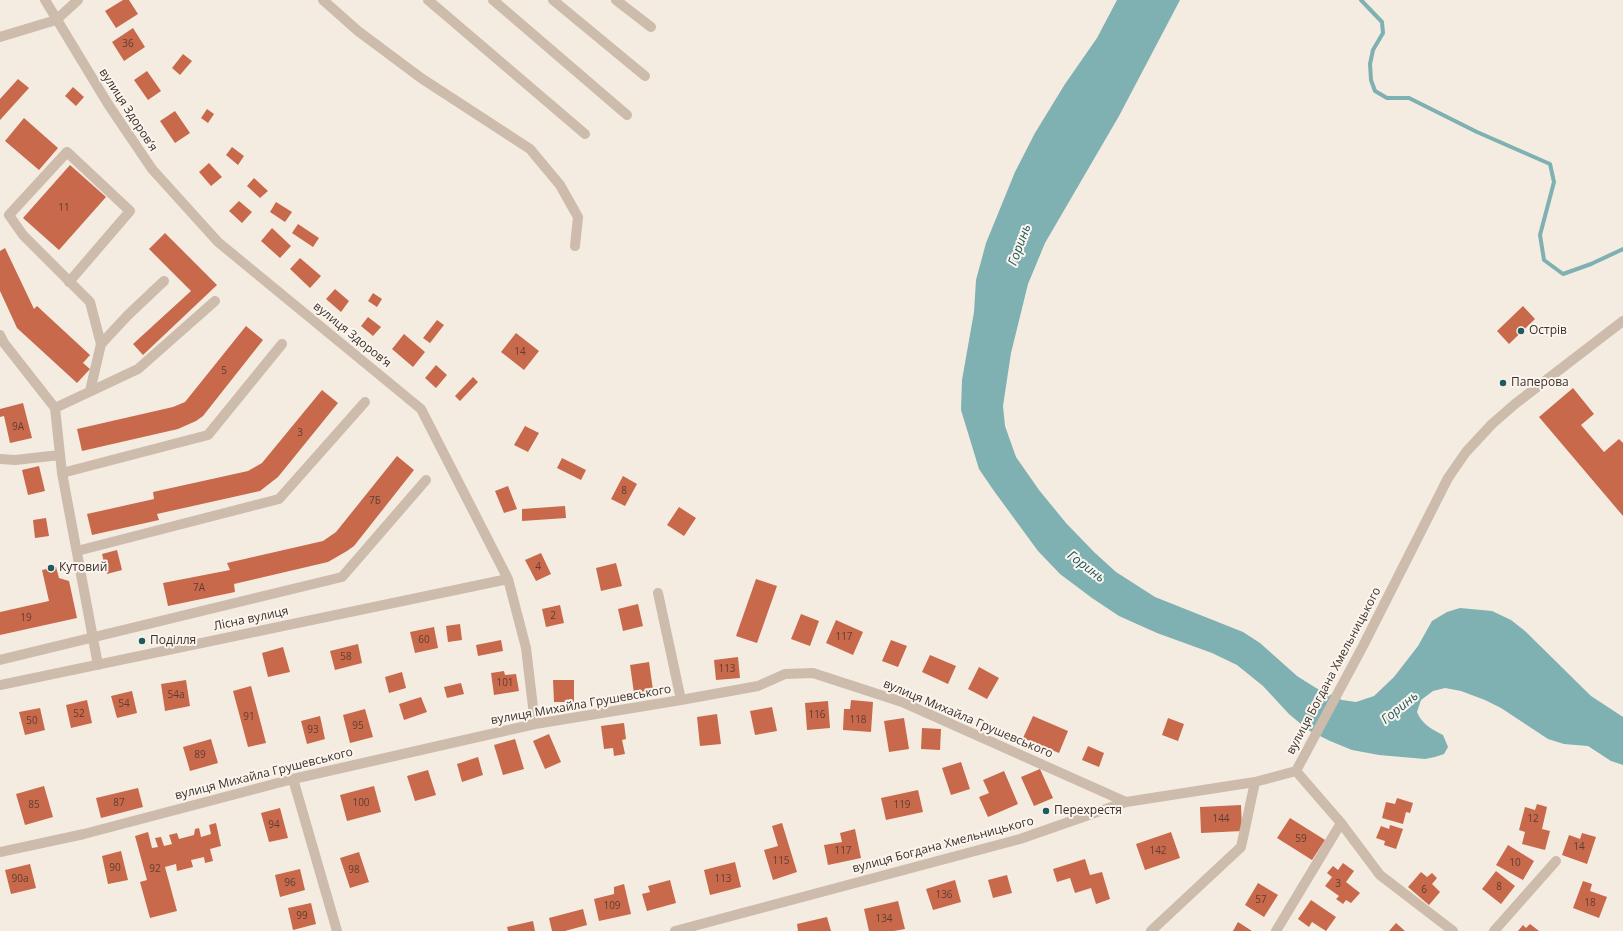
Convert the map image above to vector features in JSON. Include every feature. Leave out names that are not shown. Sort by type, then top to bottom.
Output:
[{"type":"street","name":"вулиця Здоровʼя","points":[[45,0],[108,104],[152,169],[218,242],[421,409],[508,579],[526,648],[535,724]]},
{"type":"street","points":[[0,37],[56,20],[78,0]]},
{"type":"street","points":[[323,0],[358,30],[421,78],[530,149],[560,185],[578,218],[575,246]]},
{"type":"street","points":[[428,0],[585,134]]},
{"type":"street","points":[[493,0],[627,115]]},
{"type":"street","points":[[553,0],[645,76]]},
{"type":"street","points":[[616,0],[651,27]]},
{"type":"street","points":[[69,282],[130,211],[67,152],[9,215],[23,235],[69,282],[90,302],[102,344]]},
{"type":"street","points":[[90,391],[102,344],[128,315],[164,281]]},
{"type":"street","points":[[55,408],[138,369],[215,301]]},
{"type":"street","name":"вулиця Богдана Хмельницького","points":[[675,931],[1020,839],[1126,802],[1255,782],[1296,771],[1363,646],[1448,478],[1466,452],[1492,424],[1514,404],[1623,321]]},
{"type":"street","points":[[0,335],[4,343],[55,408],[62,472],[98,665]]},
{"type":"street","points":[[62,472],[208,435],[282,344]]},
{"type":"street","points":[[76,551],[279,499],[365,402]]},
{"type":"street","points":[[0,459],[15,460],[60,455]]},
{"type":"street","points":[[0,660],[342,577],[426,480]]},
{"type":"street","name":"Лісна вулиця","points":[[0,685],[508,579]]},
{"type":"street","points":[[658,593],[681,700]]},
{"type":"street","name":"вулиця Михайла Грушевського","points":[[0,852],[84,834],[293,779],[535,724],[758,686],[785,674],[812,673],[902,702],[1126,802]]},
{"type":"street","points":[[1296,771],[1341,823],[1380,875],[1453,931]]},
{"type":"street","points":[[293,779],[337,931]]},
{"type":"street","points":[[1151,931],[1241,847],[1255,782]]},
{"type":"street","points":[[1276,931],[1341,823]]},
{"type":"street","points":[[1494,931],[1556,861]]},
{"type":"water","name":"Горинь","points":[[1117,0],[1180,0],[1119,116],[1045,243],[1028,284],[1011,353],[1003,406],[1005,426],[1016,457],[1039,490],[1066,523],[1116,572],[1155,597],[1243,632],[1260,643],[1297,676],[1316,688],[1342,700],[1356,702],[1374,696],[1394,677],[1418,646],[1432,621],[1447,612],[1460,608],[1492,611],[1511,620],[1525,631],[1591,696],[1623,717],[1623,765],[1611,761],[1588,746],[1564,744],[1548,739],[1501,708],[1485,700],[1461,691],[1445,688],[1433,691],[1421,700],[1417,712],[1421,720],[1427,726],[1443,735],[1448,747],[1444,754],[1425,759],[1379,755],[1352,750],[1330,741],[1308,730],[1289,714],[1263,686],[1237,665],[1212,653],[1157,633],[1119,616],[1060,574],[1038,551],[979,469],[961,410],[962,380],[974,312],[976,280],[986,243],[1015,172],[1035,133],[1065,84],[1097,38]]},
{"type":"building","points":[[123,0],[129,0],[138,14],[116,28],[105,11]]},
{"type":"building","points":[[133,28],[145,47],[124,61],[112,42]]},
{"type":"building","points":[[183,54],[192,61],[180,75],[172,68]]},
{"type":"building","points":[[147,71],[161,91],[148,100],[134,80]]},
{"type":"building","points":[[18,79],[29,88],[0,120],[0,99]]},
{"type":"building","points":[[73,87],[84,97],[76,106],[65,96]]},
{"type":"building","points":[[207,109],[214,114],[208,123],[201,118]]},
{"type":"building","points":[[175,111],[190,133],[175,143],[160,121]]},
{"type":"building","points":[[24,118],[58,148],[39,170],[5,141]]},
{"type":"building","points":[[232,147],[244,156],[238,165],[226,155]]},
{"type":"building","points":[[209,163],[222,177],[211,186],[199,172]]},
{"type":"building","points":[[70,165],[106,197],[59,250],[23,218]]},
{"type":"building","points":[[254,178],[268,191],[260,198],[247,186]]},
{"type":"building","points":[[239,201],[252,212],[242,223],[229,211]]},
{"type":"building","points":[[276,202],[292,212],[285,222],[270,212]]},
{"type":"building","points":[[298,224],[319,238],[313,247],[292,233]]},
{"type":"building","points":[[272,228],[291,246],[280,258],[261,241]]},
{"type":"building","points":[[165,233],[217,285],[143,355],[133,344],[191,291],[149,249]]},
{"type":"building","points":[[5,248],[34,309],[37,306],[90,355],[83,363],[90,369],[77,383],[17,328],[0,291],[0,251]]},
{"type":"building","points":[[300,258],[321,276],[310,288],[290,269]]},
{"type":"building","points":[[335,289],[349,301],[341,312],[326,299]]},
{"type":"building","points":[[373,293],[382,299],[377,307],[368,301]]},
{"type":"building","points":[[1523,306],[1535,319],[1509,344],[1497,331]]},
{"type":"building","points":[[368,317],[381,327],[373,336],[361,326]]},
{"type":"building","points":[[437,320],[444,325],[430,343],[423,338]]},
{"type":"building","points":[[246,326],[263,340],[203,416],[196,421],[178,429],[82,451],[77,429],[173,407],[185,402]]},
{"type":"building","points":[[516,333],[539,351],[524,370],[501,352]]},
{"type":"building","points":[[404,334],[425,352],[413,367],[392,349]]},
{"type":"building","points":[[436,365],[447,375],[436,388],[425,378]]},
{"type":"building","points":[[473,377],[478,382],[460,401],[455,396]]},
{"type":"building","points":[[1573,388],[1594,414],[1581,425],[1604,452],[1619,439],[1623,443],[1623,516],[1539,417]]},
{"type":"building","points":[[322,390],[338,403],[278,477],[260,491],[157,514],[159,520],[92,535],[87,514],[154,499],[153,492],[248,471],[262,463]]},
{"type":"building","points":[[23,403],[32,438],[10,443],[4,416],[0,417],[0,409]]},
{"type":"building","points":[[525,426],[539,433],[528,452],[514,445]]},
{"type":"building","points":[[397,456],[414,470],[354,546],[347,551],[328,562],[234,584],[235,592],[168,606],[163,583],[230,570],[227,563],[323,541],[336,532]]},
{"type":"building","points":[[562,458],[586,470],[581,480],[557,468]]},
{"type":"building","points":[[39,466],[45,491],[28,495],[22,470]]},
{"type":"building","points":[[623,476],[637,484],[625,506],[611,499]]},
{"type":"building","points":[[508,486],[517,509],[504,513],[495,491]]},
{"type":"building","points":[[565,506],[566,518],[522,521],[522,509]]},
{"type":"building","points":[[679,507],[696,518],[684,536],[667,525]]},
{"type":"building","points":[[46,518],[49,536],[35,538],[33,520]]},
{"type":"building","points":[[117,550],[122,570],[107,574],[102,554]]},
{"type":"building","points":[[541,553],[551,574],[536,581],[525,560]]},
{"type":"building","points":[[616,563],[622,586],[601,591],[596,568]]},
{"type":"building","points":[[56,567],[59,578],[69,581],[77,618],[0,635],[0,612],[49,601],[42,570]]},
{"type":"building","points":[[756,579],[777,586],[757,643],[736,636]]},
{"type":"building","points":[[638,604],[643,626],[623,631],[618,609]]},
{"type":"building","points":[[560,605],[564,623],[546,627],[542,609]]},
{"type":"building","points":[[801,614],[819,621],[810,646],[791,639]]},
{"type":"building","points":[[836,620],[863,632],[853,655],[826,643]]},
{"type":"building","points":[[460,624],[462,640],[448,642],[446,626]]},
{"type":"building","points":[[434,627],[438,648],[415,653],[410,632]]},
{"type":"building","points":[[501,640],[503,651],[478,656],[476,645]]},
{"type":"building","points":[[891,640],[907,646],[898,667],[882,661]]},
{"type":"building","points":[[358,644],[362,663],[335,670],[330,651]]},
{"type":"building","points":[[283,647],[290,672],[268,677],[262,653]]},
{"type":"building","points":[[930,655],[956,666],[948,684],[922,672]]},
{"type":"building","points":[[738,657],[740,678],[716,680],[714,660]]},
{"type":"building","points":[[649,662],[653,690],[634,693],[630,665]]},
{"type":"building","points":[[979,667],[999,678],[987,699],[968,689]]},
{"type":"building","points":[[504,671],[505,675],[516,674],[519,691],[494,695],[491,673]]},
{"type":"building","points":[[402,672],[406,688],[389,693],[385,677]]},
{"type":"building","points":[[186,680],[190,706],[165,711],[161,684]]},
{"type":"building","points":[[553,680],[574,680],[574,702],[554,702]]},
{"type":"building","points":[[461,683],[464,694],[447,698],[444,687]]},
{"type":"building","points":[[251,686],[266,743],[248,747],[233,691]]},
{"type":"building","points":[[132,691],[137,713],[117,718],[111,696]]},
{"type":"building","points":[[421,697],[427,712],[404,720],[399,704]]},
{"type":"building","points":[[87,700],[92,723],[71,728],[66,705]]},
{"type":"building","points":[[851,700],[873,702],[871,732],[843,730],[844,709],[850,709]]},
{"type":"building","points":[[828,701],[830,728],[807,730],[805,703]]},
{"type":"building","points":[[772,707],[777,731],[755,735],[750,711]]},
{"type":"building","points":[[40,708],[45,730],[25,735],[19,712]]},
{"type":"building","points":[[365,709],[373,737],[350,743],[343,715]]},
{"type":"building","points":[[717,714],[721,744],[700,746],[697,717]]},
{"type":"building","points":[[320,716],[325,739],[307,744],[301,721]]},
{"type":"building","points":[[1033,716],[1068,731],[1059,753],[1023,738]]},
{"type":"building","points":[[904,718],[909,749],[889,752],[884,721]]},
{"type":"building","points":[[1168,718],[1184,724],[1178,741],[1162,735]]},
{"type":"building","points":[[624,723],[626,739],[622,740],[625,754],[614,756],[613,748],[604,749],[601,726]]},
{"type":"building","points":[[922,728],[941,729],[940,750],[921,749]]},
{"type":"building","points":[[549,734],[561,762],[545,769],[533,741]]},
{"type":"building","points":[[211,739],[218,763],[190,771],[183,747]]},
{"type":"building","points":[[515,739],[524,769],[503,775],[494,745]]},
{"type":"building","points":[[1088,746],[1104,753],[1099,767],[1082,760]]},
{"type":"building","points":[[478,757],[483,775],[462,782],[457,764]]},
{"type":"building","points":[[961,762],[970,789],[951,795],[942,768]]},
{"type":"building","points":[[1040,769],[1053,798],[1034,806],[1021,777]]},
{"type":"building","points":[[428,770],[436,795],[415,801],[407,776]]},
{"type":"building","points":[[1004,771],[1018,804],[988,817],[979,797],[989,793],[983,780]]},
{"type":"building","points":[[44,786],[53,817],[25,825],[16,794]]},
{"type":"building","points":[[374,786],[381,812],[347,821],[340,795]]},
{"type":"building","points":[[138,788],[143,807],[101,818],[96,798]]},
{"type":"building","points":[[918,790],[923,812],[886,820],[881,798]]},
{"type":"building","points":[[1397,798],[1413,803],[1410,813],[1406,812],[1403,824],[1382,818],[1386,802],[1395,804]]},
{"type":"building","points":[[1537,804],[1547,807],[1542,829],[1550,831],[1545,850],[1522,844],[1525,832],[1519,830],[1525,807],[1535,810]]},
{"type":"building","points":[[1241,805],[1242,831],[1201,833],[1200,807]]},
{"type":"building","points":[[280,808],[288,838],[269,842],[261,813]]},
{"type":"building","points":[[1290,818],[1325,840],[1312,860],[1277,838]]},
{"type":"building","points":[[216,823],[221,846],[210,849],[213,861],[205,863],[204,857],[191,860],[193,867],[177,871],[176,864],[165,867],[177,911],[150,918],[140,882],[147,880],[135,836],[148,832],[152,848],[158,847],[155,838],[161,837],[164,846],[172,844],[169,835],[177,833],[179,839],[194,835],[195,829],[199,828],[201,837],[211,834],[209,825]]},
{"type":"building","points":[[782,823],[797,872],[773,880],[764,850],[778,846],[772,826]]},
{"type":"building","points":[[1390,825],[1403,829],[1396,849],[1384,845],[1385,841],[1376,838],[1381,826],[1389,829]]},
{"type":"building","points":[[855,829],[861,858],[828,865],[824,845],[842,842],[840,833]]},
{"type":"building","points":[[1171,832],[1180,858],[1145,870],[1136,844]]},
{"type":"building","points":[[1582,833],[1596,837],[1587,864],[1562,855],[1569,835],[1580,839]]},
{"type":"building","points":[[1508,845],[1534,861],[1523,880],[1496,865]]},
{"type":"building","points":[[121,851],[128,880],[108,884],[102,856]]},
{"type":"building","points":[[359,852],[369,882],[350,888],[340,858]]},
{"type":"building","points":[[1085,859],[1090,875],[1102,872],[1110,899],[1096,904],[1091,888],[1075,893],[1070,878],[1057,882],[1053,869]]},
{"type":"building","points":[[735,862],[741,887],[710,895],[704,870]]},
{"type":"building","points":[[1343,863],[1354,871],[1346,882],[1360,893],[1351,903],[1346,900],[1343,904],[1336,899],[1339,896],[1325,886],[1332,877],[1327,873],[1333,866],[1338,870]]},
{"type":"building","points":[[30,864],[36,888],[11,894],[5,870]]},
{"type":"building","points":[[300,869],[305,890],[280,897],[275,875]]},
{"type":"building","points":[[1496,871],[1515,886],[1501,904],[1482,889]]},
{"type":"building","points":[[1421,872],[1427,877],[1432,873],[1437,878],[1432,884],[1440,892],[1429,905],[1408,887]]},
{"type":"building","points":[[1007,875],[1012,893],[993,898],[988,880]]},
{"type":"building","points":[[670,880],[676,903],[647,911],[642,894],[650,892],[648,886]]},
{"type":"building","points":[[955,880],[961,902],[933,910],[926,889]]},
{"type":"building","points":[[1583,881],[1592,884],[1590,891],[1607,897],[1599,918],[1573,908]]},
{"type":"building","points":[[1258,883],[1278,895],[1264,917],[1245,905]]},
{"type":"building","points":[[624,884],[631,914],[599,921],[594,899],[614,894],[614,887]]},
{"type":"building","points":[[1311,900],[1336,917],[1326,931],[1312,922],[1309,927],[1298,919]]},
{"type":"building","points":[[898,901],[905,929],[894,931],[869,931],[864,909]]},
{"type":"building","points":[[311,903],[316,924],[293,930],[288,908]]},
{"type":"building","points":[[583,909],[587,925],[565,931],[552,931],[549,918]]},
{"type":"building","points":[[827,917],[831,931],[798,931],[797,924]]},
{"type":"building","points":[[533,921],[535,931],[508,931],[507,927]]},
{"type":"building","points":[[1238,922],[1252,931],[1233,931]]},
{"type":"building","points":[[1396,923],[1405,931],[1389,931]]},
{"type":"building","points":[[1530,924],[1539,931],[1518,931],[1523,925],[1526,928]]},
{"type":"waterway","points":[[1361,0],[1382,22],[1383,33],[1373,50],[1370,64],[1371,80],[1375,91],[1387,98],[1409,98],[1477,132],[1550,164],[1554,182],[1540,235],[1544,260],[1563,274],[1591,264],[1623,249]]},
{"type":"place","name":"Острів","points":[[1521,331]]},
{"type":"place","name":"Паперова","points":[[1503,383]]},
{"type":"place","name":"Кутовий","points":[[51,568]]},
{"type":"place","name":"Поділля","points":[[142,641]]},
{"type":"place","name":"Перехрестя","points":[[1046,811]]}]
